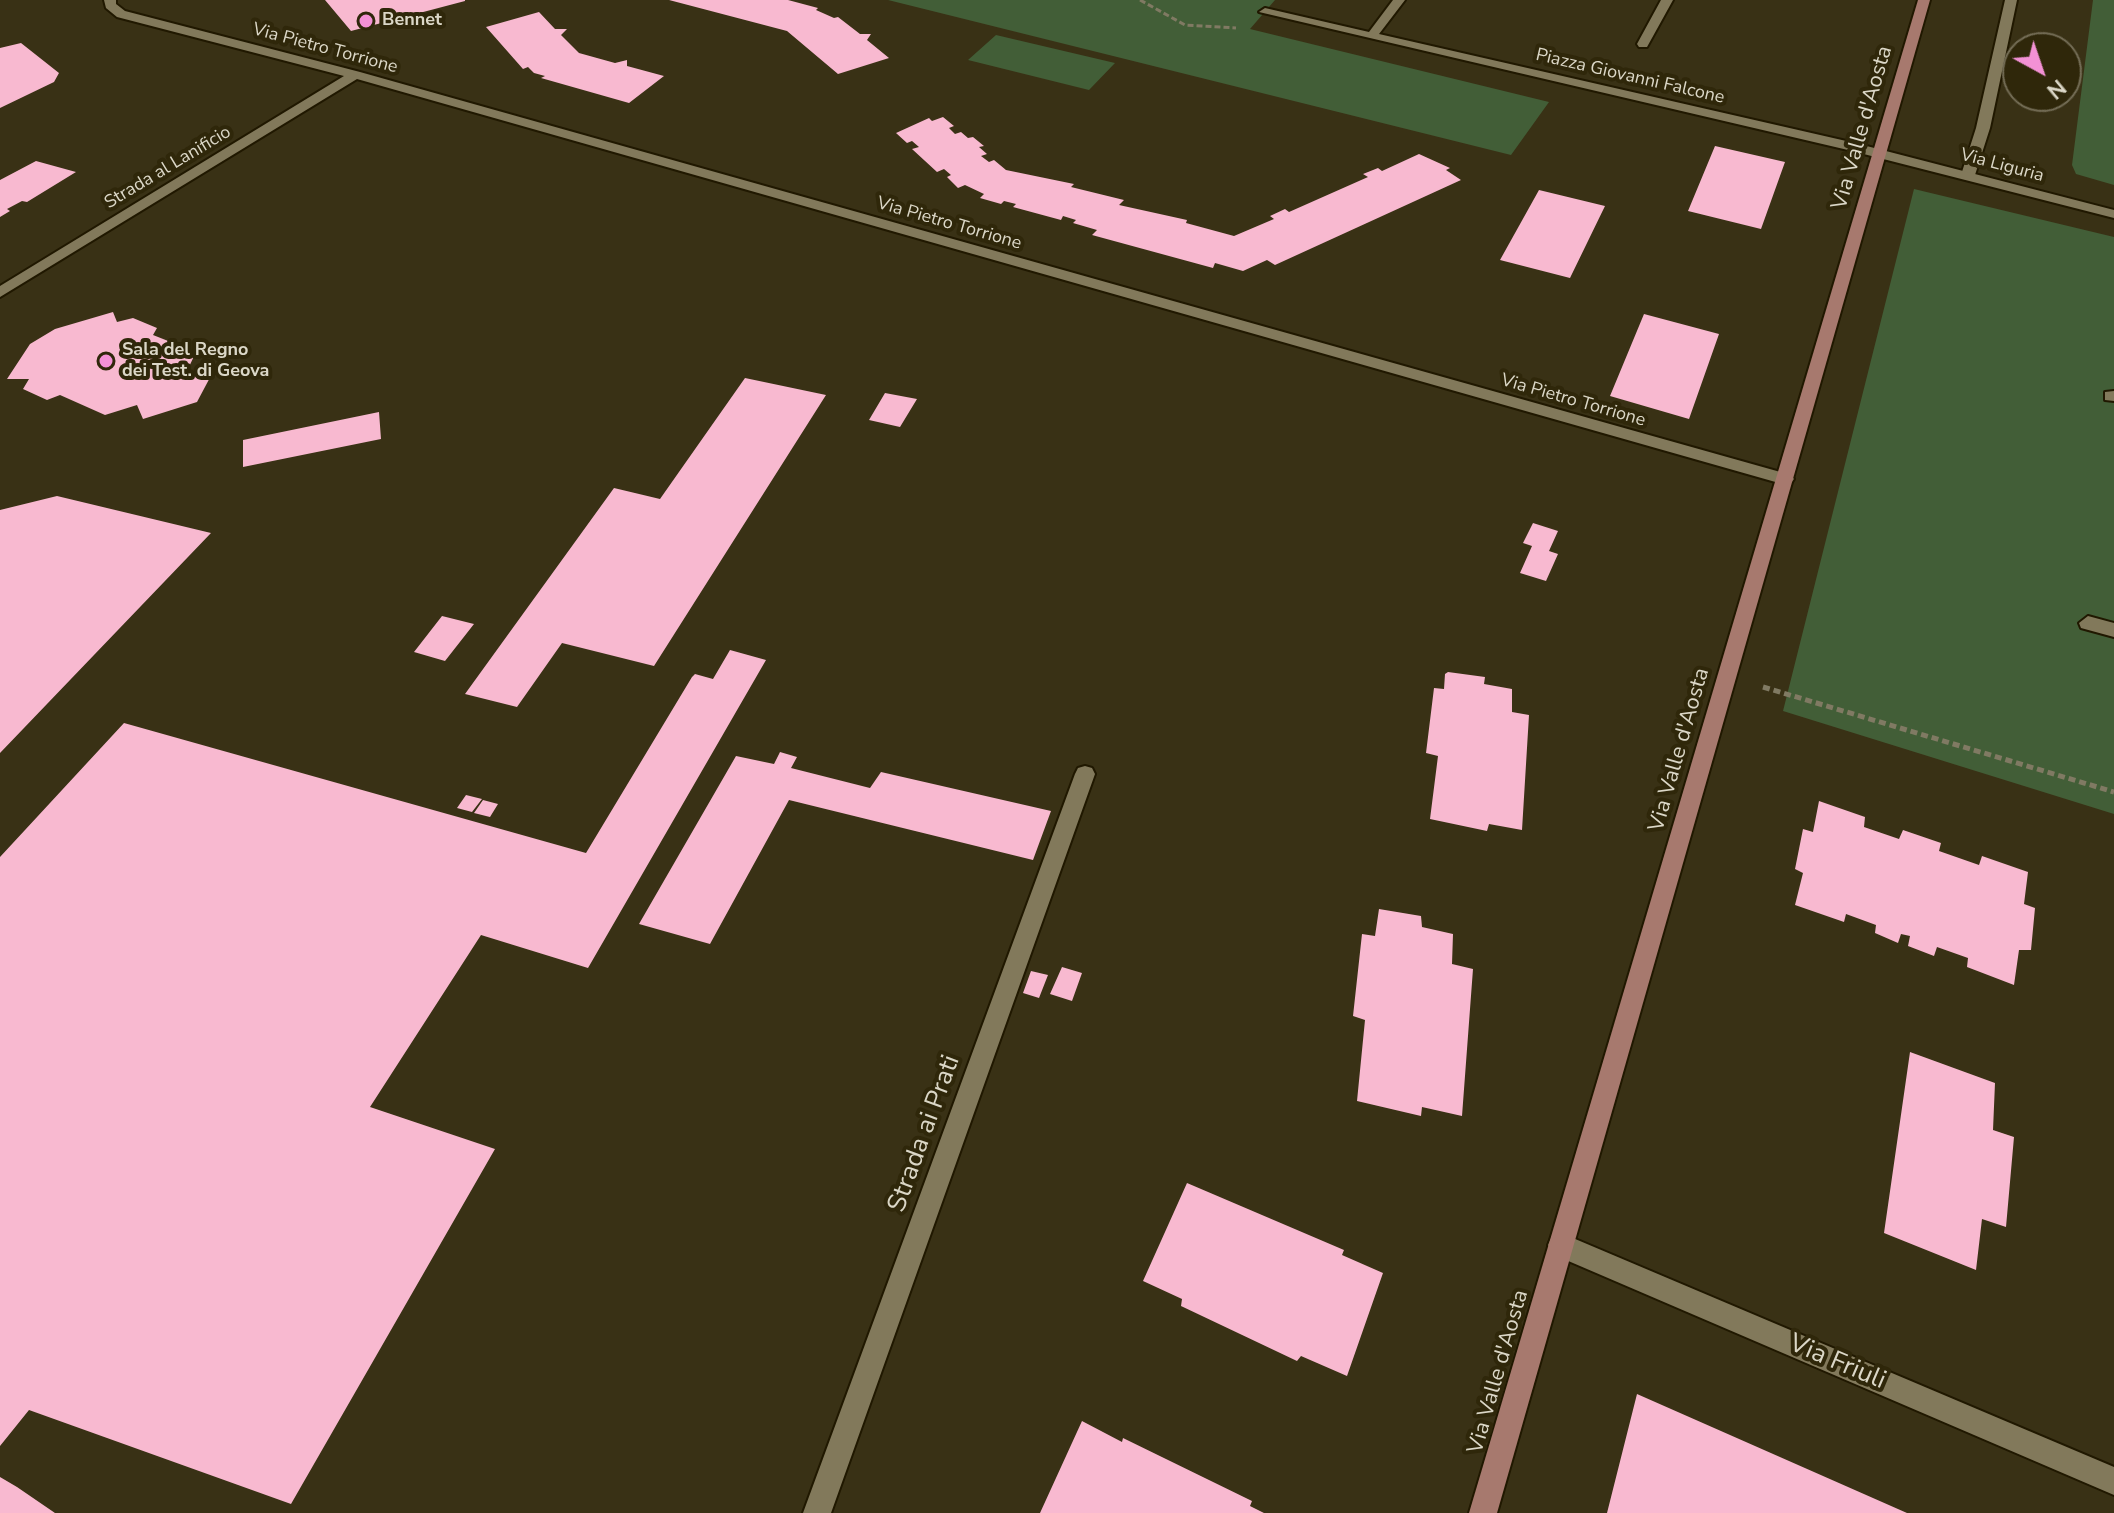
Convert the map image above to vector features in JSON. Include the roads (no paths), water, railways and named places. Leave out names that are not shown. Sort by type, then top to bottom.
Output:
[{"type":"street","name":"Via Pietro Torrione","points":[[110,0],[110,5],[121,14],[355,75],[1785,479]]},
{"type":"street","points":[[1372,36],[1399,0]]},
{"type":"street","name":"Piazza Giovanni Falcone","points":[[1643,44],[1667,0]]},
{"type":"street","name":"Via Valle d'Aosta","points":[[1483,1513],[1924,0]]},
{"type":"street","points":[[1968,175],[1983,128],[2011,0]]},
{"type":"street","name":"Piazza Giovanni Falcone","points":[[1265,12],[1880,155]]},
{"type":"street","name":"Strada al Lanificio","points":[[0,292],[355,75]]},
{"type":"street","name":"Via Liguria","points":[[1880,155],[2114,214]]},
{"type":"street","points":[[2088,623],[2114,630]]},
{"type":"street","name":"Strada ai Prati","points":[[817,1513],[1085,774]]},
{"type":"street","name":"Via Friuli","points":[[1561,1245],[2114,1481]]},
{"type":"place","name":"Bennet","points":[[366,21]]},
{"type":"place","name":"Sala del Regno dei Test. di Geova","points":[[106,361]]}]
